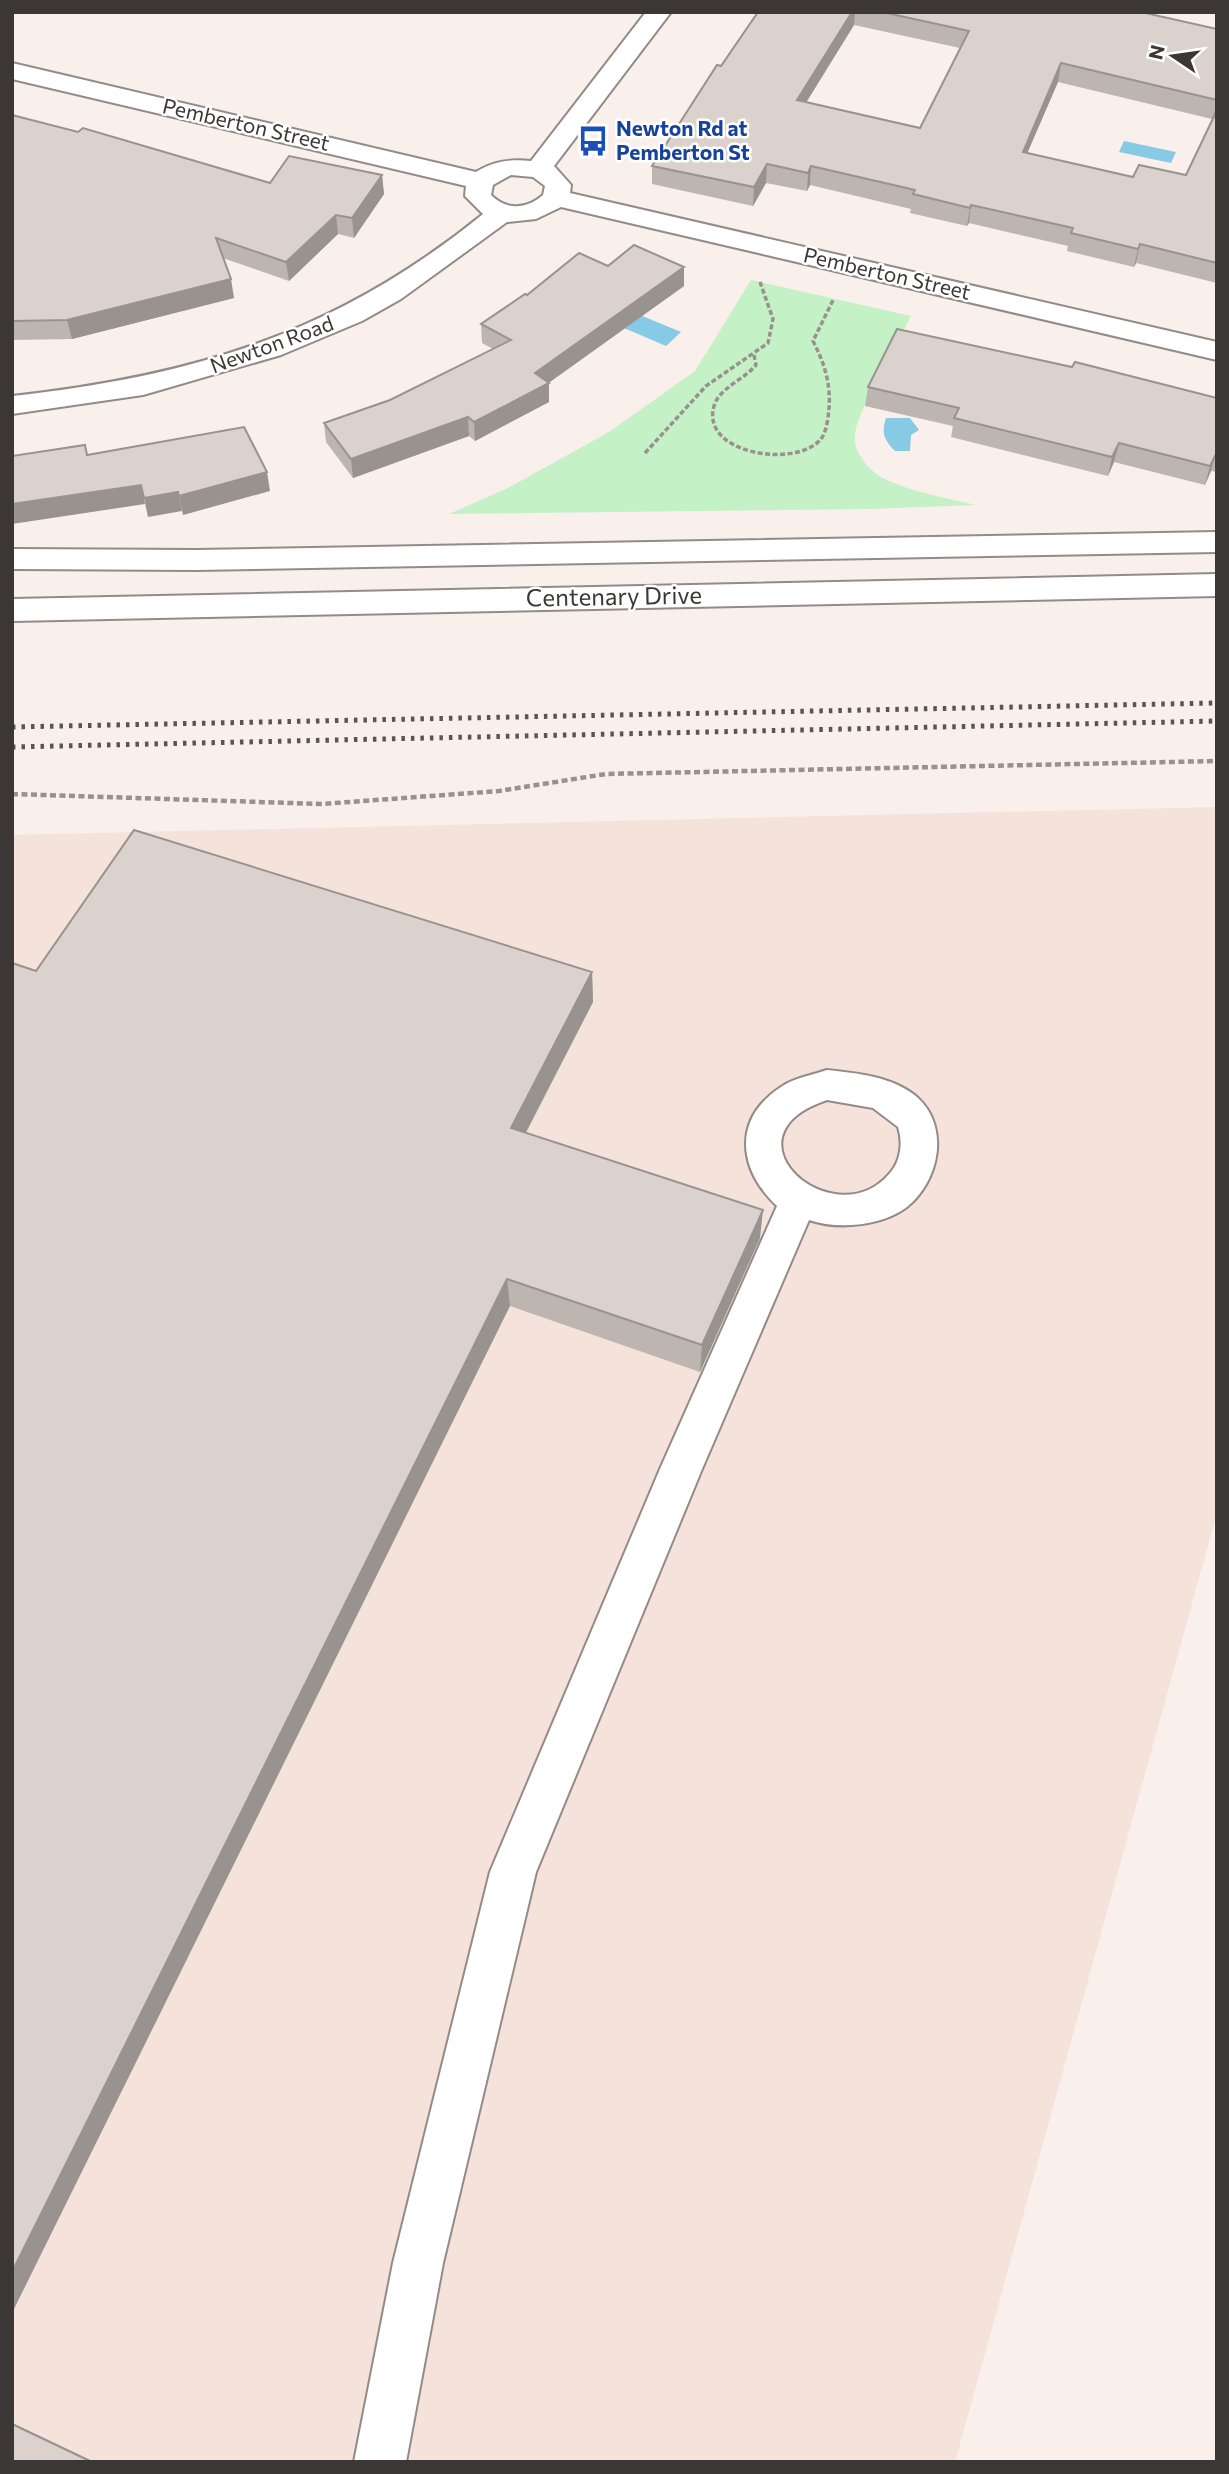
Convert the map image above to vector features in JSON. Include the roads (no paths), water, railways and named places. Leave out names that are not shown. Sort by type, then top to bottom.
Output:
[{"type":"main road","points":[[538,169],[659,12]]},
{"type":"main road","name":"Pemberton Street","points":[[12,71],[480,181]]},
{"type":"main road","points":[[511,167],[538,169],[558,185],[556,198],[540,210],[528,214],[501,213],[490,209],[478,197],[480,181],[498,170],[511,167]]},
{"type":"main road","name":"Pemberton Street","points":[[556,198],[1217,351]]},
{"type":"main road","name":"Newton Road","points":[[12,405],[108,392],[177,377],[230,362],[302,336],[352,315],[395,291],[434,266],[501,213]]},
{"type":"main road","name":"Centenary Drive","points":[[12,559],[224,559],[1217,542]]},
{"type":"main road","name":"Centenary Drive","points":[[12,610],[1217,585]]},
{"type":"main road","points":[[380,2462],[418,2263],[513,1872],[553,1771],[798,1201]]},
{"type":"water","points":[[1124,141],[1176,152],[1171,163],[1119,152]]},
{"type":"water","points":[[640,315],[681,332],[666,346],[624,328]]},
{"type":"water","points":[[886,418],[910,418],[919,430],[911,435],[910,451],[895,451],[888,443],[884,436]]},
{"type":"railway","points":[[12,727],[1217,703]]},
{"type":"railway","points":[[12,747],[1217,721]]},
{"type":"place","name":"Newton Rd at Pemberton St","points":[[593,141]]}]
